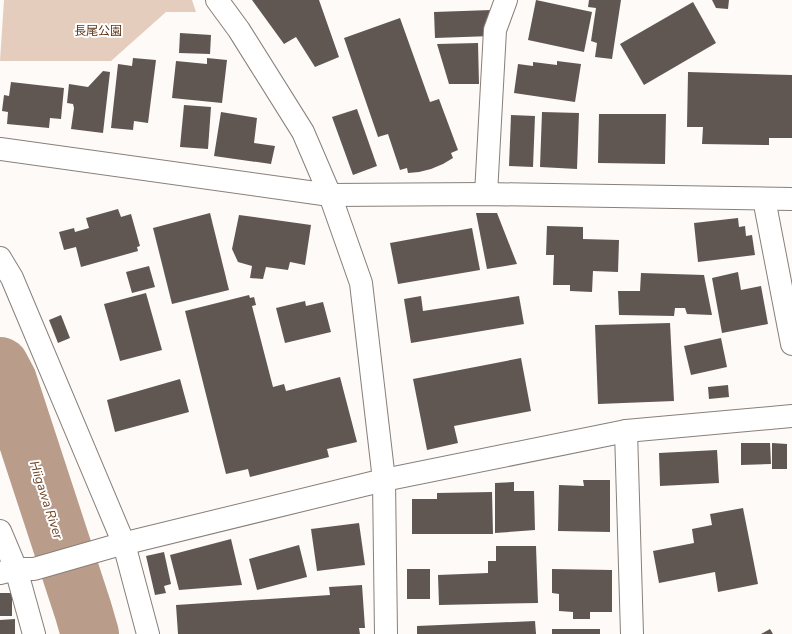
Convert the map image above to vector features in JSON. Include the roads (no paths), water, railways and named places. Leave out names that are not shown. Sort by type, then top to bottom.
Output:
[{"type":"street","points":[[217,0],[239,30],[303,132],[330,195],[361,282],[384,480],[386,634]]},
{"type":"street","points":[[486,194],[495,30],[506,0]]},
{"type":"street","points":[[0,149],[330,195],[486,194],[792,199]]},
{"type":"street","points":[[764,199],[792,344]]},
{"type":"street","points":[[0,258],[12,278],[119,545],[148,634]]},
{"type":"street","points":[[17,571],[384,480],[626,431],[792,416]]},
{"type":"street","points":[[626,431],[632,634]]},
{"type":"street","points":[[0,531],[17,571],[34,634]]},
{"type":"waterway","name":"Hiigawa River","points":[[0,366],[8,381],[90,634]]},
{"type":"park label","name":"長尾公園","points":[[98,31]]}]
